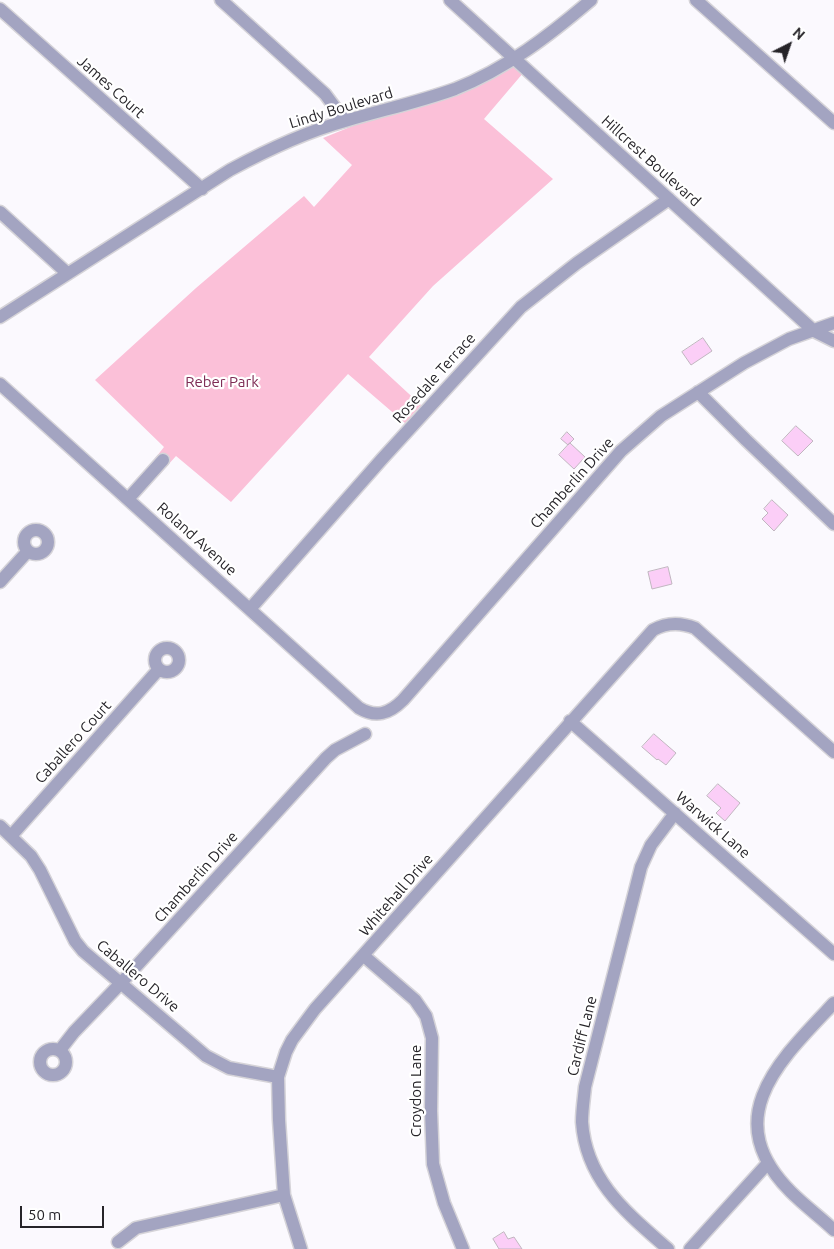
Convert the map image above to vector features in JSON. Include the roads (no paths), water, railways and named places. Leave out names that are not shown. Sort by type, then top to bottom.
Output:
[{"type":"street","points":[[221,0],[325,94],[344,121]]},
{"type":"street","name":"Hillcrest Boulevard","points":[[450,0],[814,331],[834,341]]},
{"type":"street","name":"Lindy Boulevard","points":[[0,317],[230,170],[264,152],[303,135],[456,88],[514,58],[556,30],[592,0]]},
{"type":"street","points":[[696,0],[834,123]]},
{"type":"street","name":"James Court","points":[[0,9],[202,189]]},
{"type":"street","name":"Rosedale Terrace","points":[[250,609],[388,452],[521,307],[578,263],[669,199]]},
{"type":"street","points":[[0,212],[67,273]]},
{"type":"street","name":"Chamberlin Drive","points":[[374,714],[389,711],[403,700],[621,451],[661,416],[744,363],[789,340],[834,323]]},
{"type":"street","name":"Roland Avenue","points":[[0,384],[358,708],[374,714]]},
{"type":"street","points":[[698,392],[834,524]]},
{"type":"street","points":[[128,499],[163,460]]},
{"type":"street","points":[[0,582],[28,551]]},
{"type":"street","name":"Whitehall Drive","points":[[300,1249],[284,1195],[279,1120],[278,1077],[292,1040],[315,1009],[653,630],[662,625],[674,623],[686,624],[695,628],[834,752]]},
{"type":"street","name":"Caballero Court","points":[[11,836],[159,669]]},
{"type":"street","name":"Warwick Lane","points":[[570,722],[834,954]]},
{"type":"street","name":"Chamberlin Drive","points":[[60,1050],[74,1032],[326,758],[335,750],[364,734]]},
{"type":"street","name":"Cardiff Lane","points":[[668,1249],[632,1218],[610,1194],[598,1177],[584,1135],[582,1120],[585,1087],[640,867],[651,845],[675,813]]},
{"type":"street","name":"Caballero Drive","points":[[0,826],[31,856],[40,870],[75,941],[83,951],[206,1056],[218,1064],[229,1068],[278,1077]]},
{"type":"street","name":"Croydon Lane","points":[[364,956],[415,1000],[426,1016],[432,1038],[431,1112],[433,1164],[444,1203],[463,1249]]},
{"type":"street","points":[[834,1002],[788,1052],[764,1090],[757,1116],[760,1144],[768,1163],[790,1191],[834,1230]]},
{"type":"street","points":[[690,1249],[768,1163]]},
{"type":"street","points":[[118,1242],[136,1228],[284,1195]]},
{"type":"park label","name":"Reber Park","points":[[222,382]]}]
